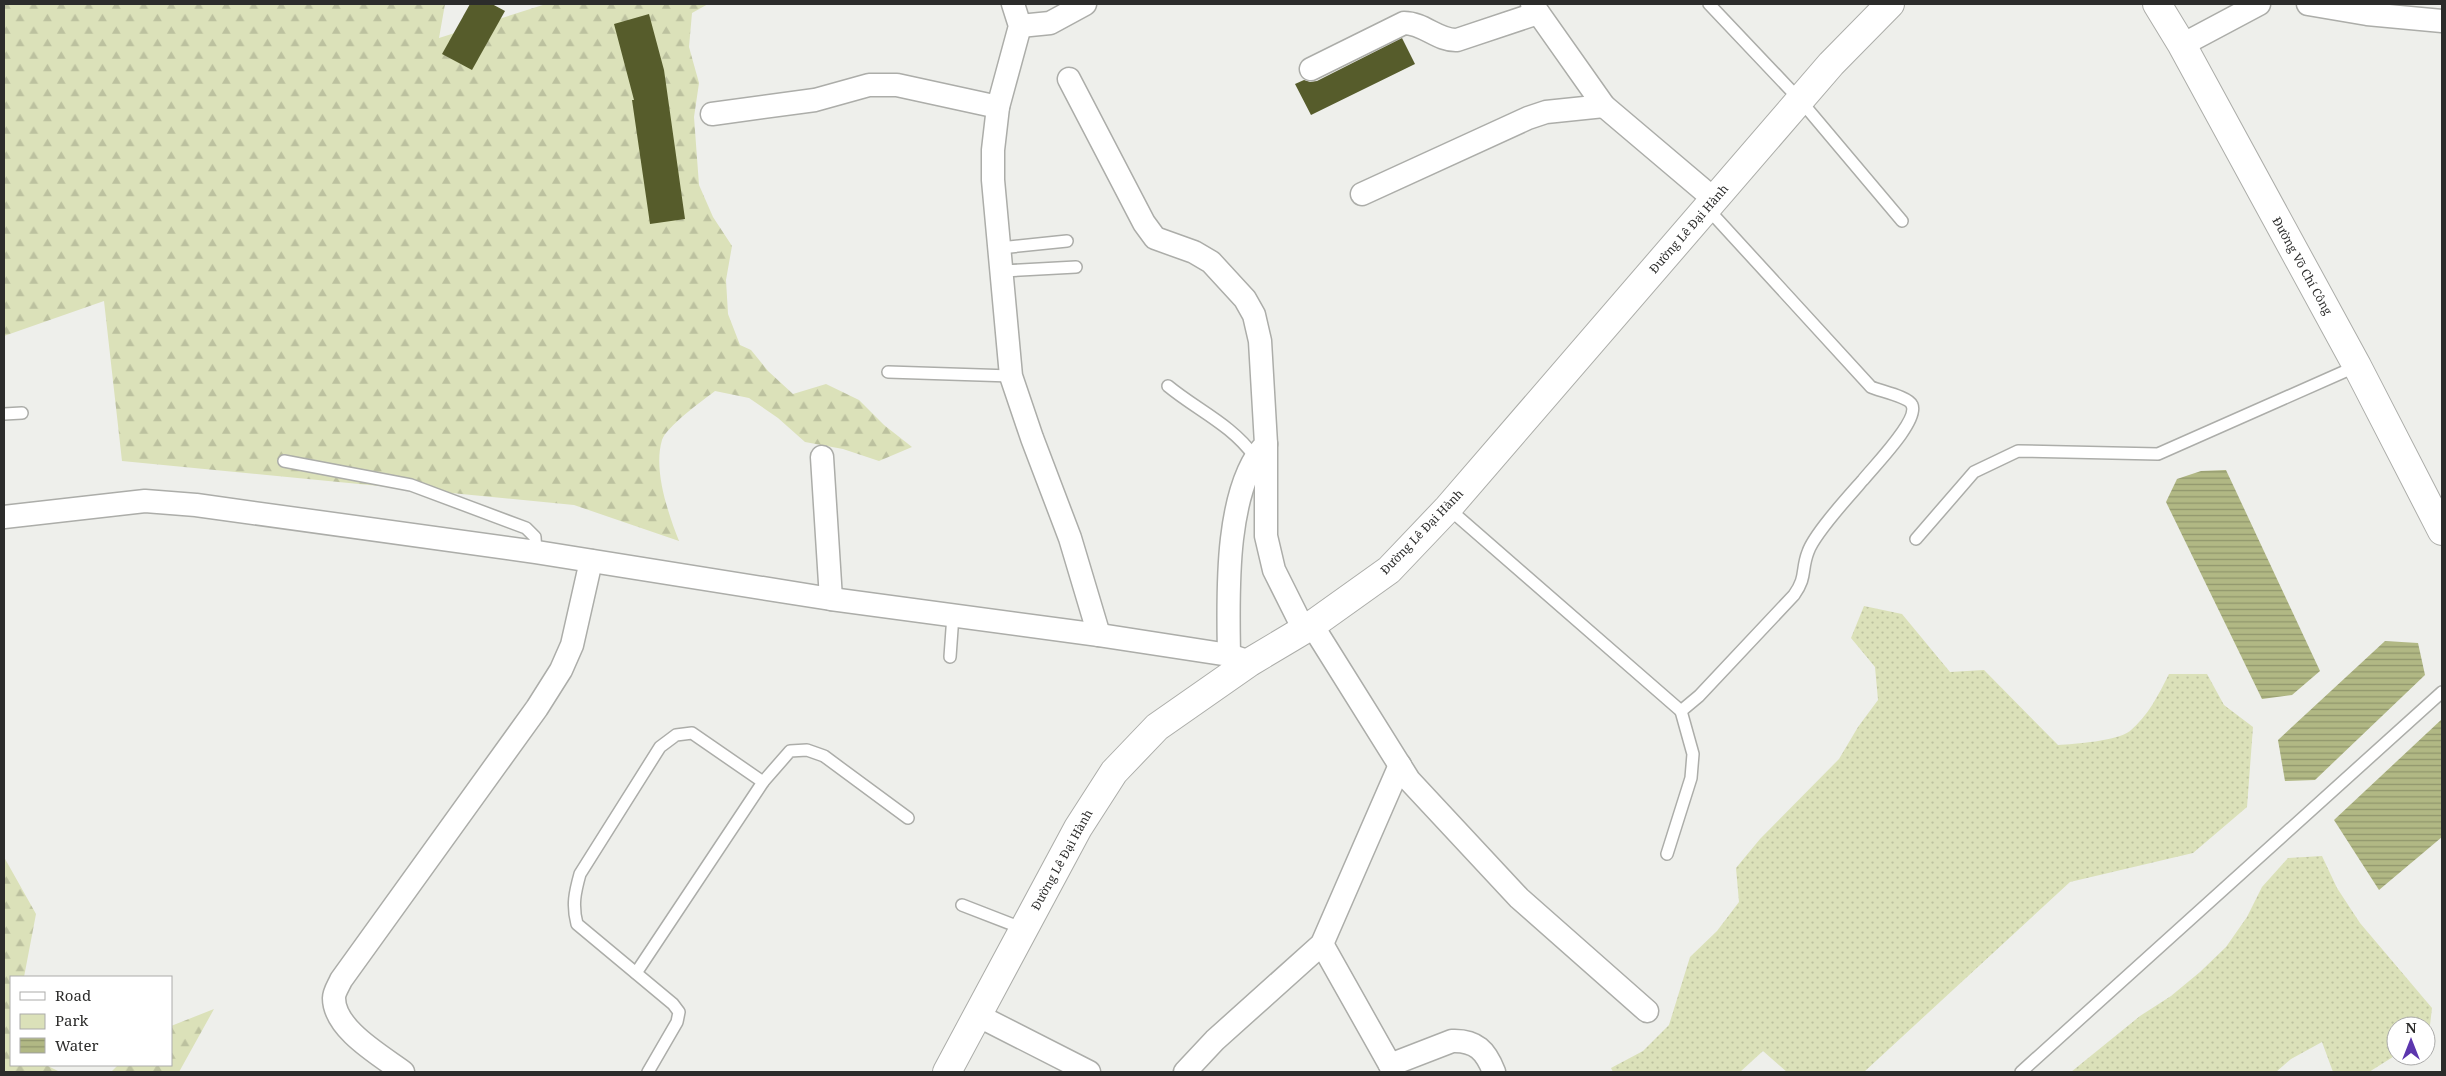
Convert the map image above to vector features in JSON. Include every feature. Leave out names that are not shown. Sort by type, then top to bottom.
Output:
[{"type":"main road","name":"Đường Lê Đại Hành","points":[[947,1072],[1078,828],[1114,772],[1157,727],[1240,658],[1308,628],[1389,570],[1448,508],[1831,64],[1890,4]]},
{"type":"main road","name":"Đường Võ Chí Công","points":[[2157,4],[2182,44],[2357,366],[2442,530]]},
{"type":"street","points":[[1013,4],[1020,26],[998,107],[992,150],[993,180],[1011,376],[1070,538],[1099,635]]},
{"type":"street","points":[[1020,26],[1050,23],[1085,4]]},
{"type":"street","points":[[2182,44],[2259,4]]},
{"type":"street","points":[[2308,4],[2366,14],[2442,22]]},
{"type":"street","points":[[1311,69],[1404,23],[1414,23],[1450,41],[1457,40],[1535,8],[1604,106],[1711,204]]},
{"type":"street","points":[[1069,79],[1144,223],[1156,238],[1194,252],[1211,262],[1245,299],[1254,315],[1260,341],[1260,450],[1266,536],[1274,570],[1308,628],[1410,780],[1519,898],[1647,1010]]},
{"type":"street","points":[[712,114],[815,100],[869,84],[897,85],[998,107]]},
{"type":"street","points":[[1362,194],[1528,118],[1546,112],[1604,106]]},
{"type":"street","points":[[4,517],[145,501],[196,505],[536,552],[831,599],[1099,635],[1240,658],[1229,562],[1242,484],[1260,450]]},
{"type":"street","points":[[822,457],[831,599]]},
{"type":"street","points":[[403,1072],[344,1027],[336,1015],[334,996],[341,980],[537,708],[561,670],[572,645],[591,561]]},
{"type":"street","points":[[1185,1072],[1215,1040],[1322,944],[1400,765]]},
{"type":"street","points":[[1322,944],[1392,1068],[1452,1041],[1463,1040],[1479,1045],[1490,1061],[1494,1072]]},
{"type":"street","points":[[977,1015],[1089,1072]]},
{"type":"lane","points":[[1709,4],[1800,100],[1902,221]]},
{"type":"lane","points":[[1681,710],[1698,696],[1794,595],[1803,583],[1808,552],[1828,522],[1900,436],[1912,414],[1913,406],[1908,399],[1871,387],[1711,204]]},
{"type":"lane","points":[[1000,248],[1067,240]]},
{"type":"lane","points":[[1002,271],[1076,266]]},
{"type":"lane","points":[[1916,539],[1974,472],[2018,451],[2158,454],[2357,366]]},
{"type":"lane","points":[[888,372],[1011,376]]},
{"type":"lane","points":[[1168,386],[1188,403],[1260,450]]},
{"type":"lane","points":[[4,414],[22,413]]},
{"type":"lane","points":[[284,461],[410,485],[526,528],[535,537],[536,552]]},
{"type":"lane","points":[[1448,508],[1681,710],[1694,754],[1691,778],[1667,854]]},
{"type":"lane","points":[[950,657],[953,615]]},
{"type":"lane","points":[[2021,1072],[2442,692]]},
{"type":"lane","points":[[648,1072],[677,1022],[679,1012],[673,1004],[577,924],[573,901],[580,874],[660,747],[676,735],[692,733],[763,782]]},
{"type":"lane","points":[[636,973],[763,782],[790,751],[807,750],[824,756],[908,818]]},
{"type":"lane","points":[[962,905],[1024,929]]},
{"type":"green space","points":[[4,4],[445,4],[439,38],[546,4],[708,4],[692,13],[689,47],[699,83],[694,117],[699,185],[713,217],[732,246],[726,280],[728,314],[740,345],[751,350],[768,371],[793,394],[826,384],[859,400],[884,425],[912,447],[879,461],[843,449],[805,442],[778,418],[749,398],[715,391],[677,421],[662,440],[659,464],[663,491],[670,518],[679,541],[574,505],[122,461],[104,301],[4,336]]},
{"type":"green space","points":[[1864,606],[1902,614],[1950,672],[1984,670],[2058,745],[2096,741],[2124,734],[2130,731],[2148,712],[2169,674],[2207,674],[2224,705],[2253,727],[2247,807],[2193,853],[2070,882],[1864,1072],[1787,1072],[1763,1051],[1740,1072],[1613,1072],[1611,1068],[1643,1051],[1669,1025],[1690,957],[1717,931],[1739,902],[1736,868],[1760,839],[1839,759],[1858,727],[1878,700],[1875,667],[1851,638]]},
{"type":"green space","points":[[2322,856],[2337,888],[2360,923],[2432,1008],[2431,1016],[2386,1016],[2386,1061],[2369,1072],[2333,1072],[2322,1042],[2291,1059],[2276,1072],[2071,1072],[2140,1016],[2171,996],[2226,947],[2247,917],[2262,887],[2288,858]]},
{"type":"green space","points":[[4,857],[36,914],[24,976],[10,976],[10,1066],[48,1066],[60,1072],[4,1072]]},
{"type":"green space","points":[[214,1009],[179,1072],[111,1072],[117,1066],[172,1066],[172,1026]]},
{"type":"water","points":[[2226,470],[2320,671],[2292,695],[2262,699],[2166,502],[2177,479],[2201,471]]},
{"type":"water","points":[[2385,641],[2418,643],[2425,675],[2315,780],[2285,781],[2278,740]]},
{"type":"water","points":[[2442,719],[2442,837],[2379,890],[2334,820]]},
{"type":"building","points":[[470,4],[492,4],[505,11],[472,70],[442,54]]},
{"type":"building","points":[[649,14],[664,70],[685,219],[650,224],[632,100],[634,100],[614,24]]},
{"type":"building","points":[[1402,38],[1415,64],[1311,115],[1295,84],[1304,80],[1310,82],[1317,81]]}]
